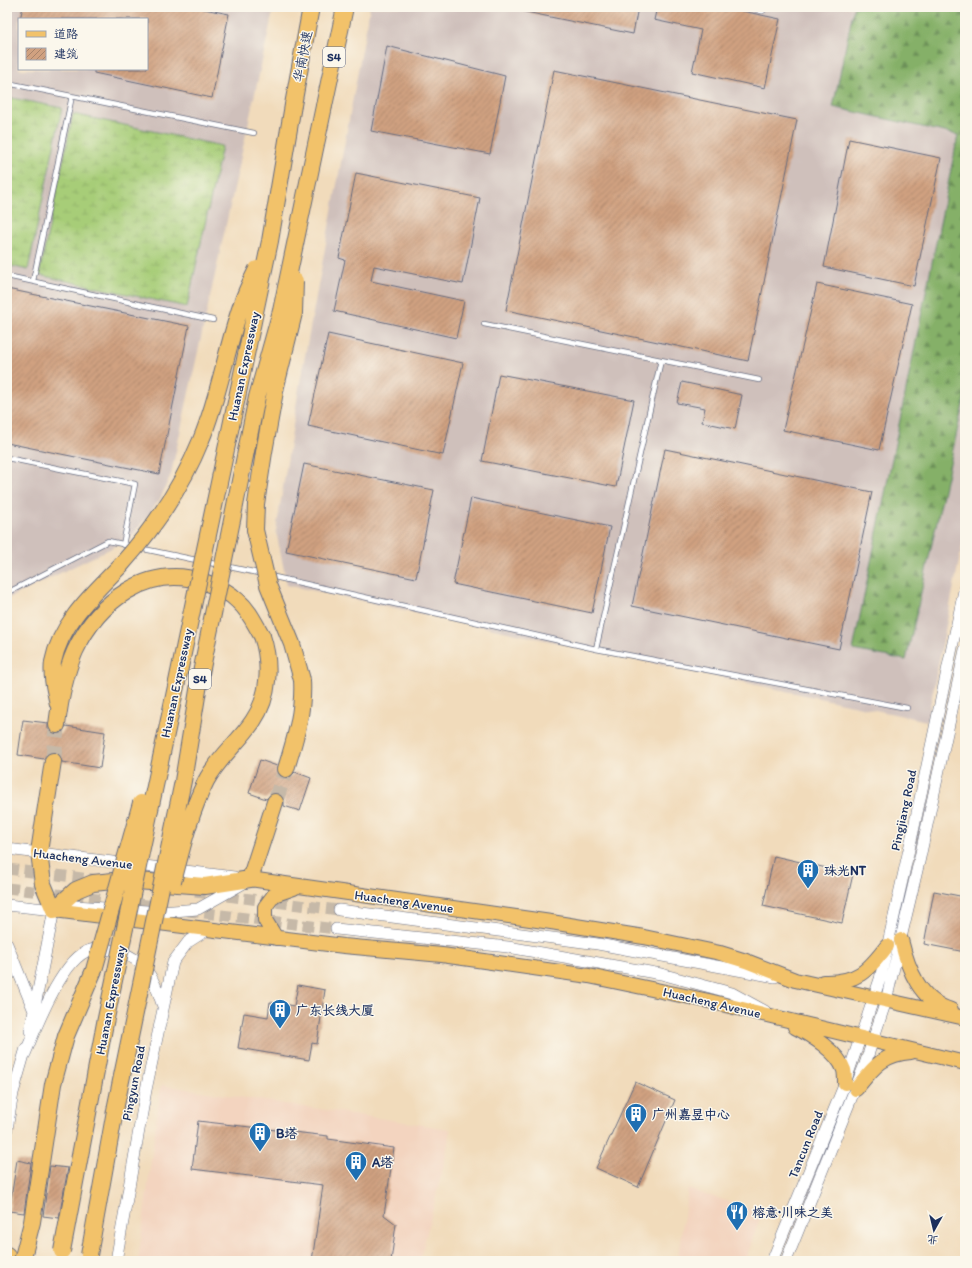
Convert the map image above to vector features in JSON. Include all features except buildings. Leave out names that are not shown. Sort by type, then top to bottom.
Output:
[{"type":"highway","name":"Huanan Expressway","points":[[62,1256],[105,1023],[270,241],[311,7]]},
{"type":"highway","name":"Huanan Expressway","points":[[89,1259],[116,1105],[183,781],[200,678],[257,397],[281,311],[345,7]]},
{"type":"highway","points":[[286,769],[296,735],[303,701],[302,680],[292,644],[268,585],[255,530],[256,504],[264,452],[276,386],[294,313],[298,234]]},
{"type":"highway","points":[[146,957],[163,917],[190,818],[207,780],[218,763],[253,721],[262,704],[266,688],[268,668],[267,651],[262,636],[251,616],[238,601],[211,585],[192,578],[174,577],[157,578],[134,585],[117,597],[101,612],[87,630],[75,651],[67,674],[58,718],[53,676],[53,662],[59,644],[68,626],[82,608],[146,537],[182,481],[202,439],[241,304],[270,241]]},
{"type":"highway","points":[[22,1261],[32,1222],[54,1084],[66,1036],[94,970],[129,842],[172,704]]},
{"type":"highway","points":[[53,761],[39,852],[43,884],[54,910],[76,890],[93,883],[123,880],[205,886],[250,879],[275,802]]},
{"type":"highway","points":[[7,1255],[9,1261]]},
{"type":"main road","name":"Huacheng Avenue","points":[[250,879],[298,887],[536,919],[644,936],[720,953],[746,961],[795,980],[965,1018]]},
{"type":"main road","points":[[276,938],[265,920],[265,906],[274,895],[282,891],[298,887]]},
{"type":"main road","name":"Huacheng Avenue","points":[[54,910],[92,916],[210,928],[276,938],[450,956],[582,975],[775,1017],[965,1063]]},
{"type":"main road","points":[[901,940],[908,965],[921,989],[943,1008],[965,1015]]},
{"type":"main road","points":[[795,980],[840,982],[857,977],[865,972],[888,946]]},
{"type":"main road","points":[[775,1017],[803,1031],[829,1049],[844,1071],[850,1086],[888,1057],[919,1051]]},
{"type":"street","name":"Pingjiang Road","points":[[880,1000],[888,946],[965,586]]},
{"type":"street","name":"Pingjiang Road","points":[[868,1039],[901,940],[965,654]]},
{"type":"street","name":"Huacheng Avenue","points":[[7,848],[250,879]]},
{"type":"street","points":[[7,1129],[13,1093],[25,1054],[54,910],[76,906],[149,912],[198,909],[250,879]]},
{"type":"street","name":"Huacheng Avenue","points":[[7,905],[54,910]]},
{"type":"street","name":"Huacheng Avenue","points":[[339,910],[598,944],[795,980]]},
{"type":"street","name":"Pingyun Road","points":[[116,1261],[144,1098],[162,1007],[173,962],[188,942],[210,928]]},
{"type":"street","name":"Huacheng Avenue","points":[[336,929],[508,947],[661,974],[732,993],[775,1017]]},
{"type":"street","points":[[7,944],[34,1011]]},
{"type":"street","points":[[25,1054],[45,1007],[69,965],[78,956],[90,950],[116,951],[137,959],[154,980],[162,1007]]},
{"type":"street","name":"Tancun Road","points":[[786,1261],[868,1039]]},
{"type":"street","name":"Tancun Road","points":[[772,1261],[850,1086]]},
{"type":"lane","points":[[7,83],[254,133]]},
{"type":"lane","points":[[33,281],[72,96]]},
{"type":"lane","points":[[7,276],[213,320]]},
{"type":"lane","points":[[484,324],[760,380]]},
{"type":"lane","points":[[596,649],[661,360]]},
{"type":"lane","points":[[7,458],[135,484],[123,545]]},
{"type":"lane","points":[[7,593],[108,541],[370,597],[596,649],[907,708]]},
{"type":"shaded area","points":[[7,7],[274,7],[171,474],[160,499],[130,539],[7,599]]},
{"type":"shaded area","points":[[370,7],[965,7],[965,531],[927,721],[287,585],[276,531],[299,388]]},
{"type":"shaded area","points":[[161,1085],[450,1129],[446,1155],[420,1261],[138,1261]]},
{"type":"shaded area","points":[[688,1189],[762,1212],[745,1261],[677,1261]]},
{"type":"green space","points":[[854,7],[965,7],[965,396],[906,660],[853,650],[958,135],[833,107]]},
{"type":"green space","points":[[7,97],[62,108],[28,270],[7,265]]},
{"type":"green space","points":[[73,114],[222,146],[187,307],[39,275]]},
{"type":"tunnel","points":[[53,761],[57,725]]},
{"type":"tunnel","points":[[275,802],[286,769]]},
{"type":"tunnel","points":[[7,869],[99,880]]},
{"type":"tunnel","points":[[7,888],[163,907]]},
{"type":"tunnel","points":[[195,892],[339,910]]},
{"type":"tunnel","points":[[188,911],[336,929]]},
{"type":"place","name":"珠光NT","points":[[808,890]]},
{"type":"place","name":"广东长线大厦","points":[[280,1030]]},
{"type":"place","name":"广州嘉昱中心","points":[[636,1134]]},
{"type":"place","name":"B塔","points":[[260,1152]]},
{"type":"place","name":"A塔","points":[[356,1182]]},
{"type":"place","name":"榕意·川味之美","points":[[737,1232]]}]
